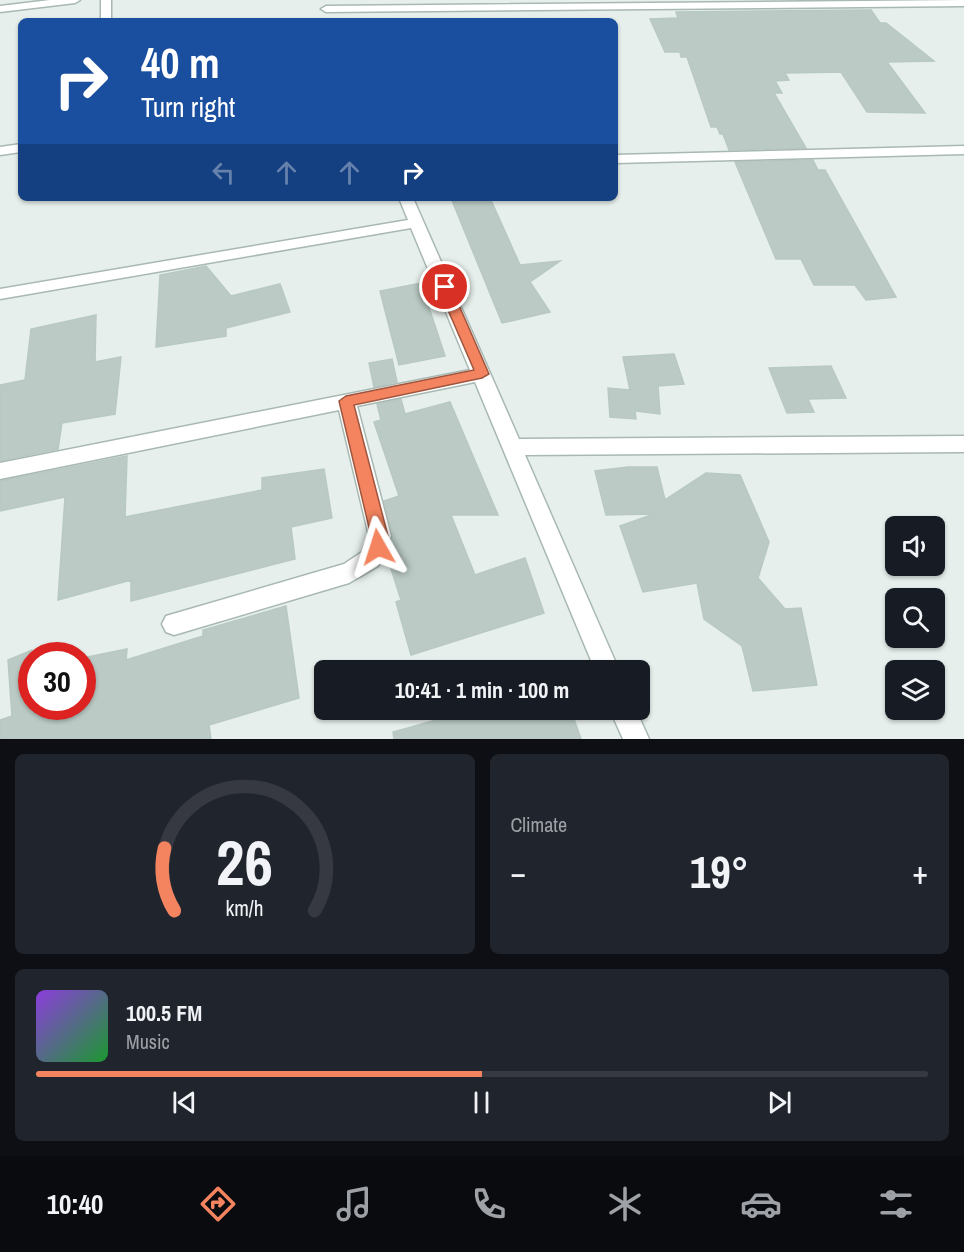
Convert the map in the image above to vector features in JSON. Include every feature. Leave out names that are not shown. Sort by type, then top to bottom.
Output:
[{"type":"street","points":[[0,9],[75,0]]},
{"type":"street","points":[[105,0],[106,18]]},
{"type":"street","points":[[324,5],[964,3]]},
{"type":"street","points":[[0,151],[18,148]]},
{"type":"street","points":[[618,159],[964,150]]},
{"type":"street","points":[[407,201],[603,660]]},
{"type":"street","points":[[0,294],[417,223]]},
{"type":"street","points":[[0,471],[482,374]]},
{"type":"street","points":[[174,624],[349,573],[363,566],[374,556],[380,536],[346,401]]},
{"type":"street","points":[[512,447],[964,444]]},
{"type":"street","points":[[627,720],[636,739]]},
{"type":"building","points":[[871,10],[880,23],[886,23],[934,61],[887,62],[925,113],[867,112],[841,72],[785,73],[789,80],[775,81],[782,93],[774,93],[806,148],[729,150],[723,134],[720,134],[717,127],[711,127],[687,57],[681,57],[680,52],[665,52],[650,19],[678,18],[676,12]]},
{"type":"building","points":[[813,160],[818,170],[825,170],[896,297],[866,300],[855,285],[814,285],[801,259],[776,259],[735,162]]},
{"type":"building","points":[[452,201],[491,201],[520,265],[560,261],[530,282],[550,312],[502,323]]},
{"type":"building","points":[[206,266],[231,296],[280,284],[290,312],[226,328],[226,336],[156,347],[160,275]]},
{"type":"building","points":[[421,283],[445,356],[399,365],[380,291]]},
{"type":"building","points":[[96,315],[95,362],[121,357],[115,414],[62,423],[58,449],[0,461],[0,385],[25,380],[31,329]]},
{"type":"building","points":[[674,354],[684,384],[658,386],[660,414],[635,411],[636,419],[610,417],[608,388],[630,390],[623,357]]},
{"type":"building","points":[[392,359],[397,382],[374,387],[369,363]]},
{"type":"building","points":[[831,366],[846,398],[808,399],[814,412],[787,413],[769,368]]},
{"type":"building","points":[[401,399],[405,414],[450,402],[498,515],[451,515],[475,575],[525,558],[544,613],[411,655],[396,602],[401,600],[386,553],[393,535],[384,501],[399,496],[374,422],[381,420],[377,404]]},
{"type":"building","points":[[127,456],[125,517],[262,490],[262,478],[324,469],[332,518],[291,527],[295,559],[131,601],[131,580],[58,600],[65,497],[0,511],[0,481]]},
{"type":"building","points":[[628,467],[657,467],[665,500],[706,473],[740,475],[769,542],[758,578],[785,609],[801,608],[817,685],[753,691],[742,646],[704,619],[697,583],[643,592],[620,526],[654,514],[606,515],[595,471]]},
{"type":"building","points":[[286,606],[299,698],[209,725],[211,739],[0,739],[0,720],[12,716],[8,660],[18,656],[18,720],[96,720],[96,655],[127,649],[126,660],[203,636],[203,630]]},
{"type":"building","points":[[436,720],[574,720],[581,739],[394,739],[393,732]]},
{"type":"route","points":[[378,547],[380,536],[346,401],[482,374],[445,287]]}]
